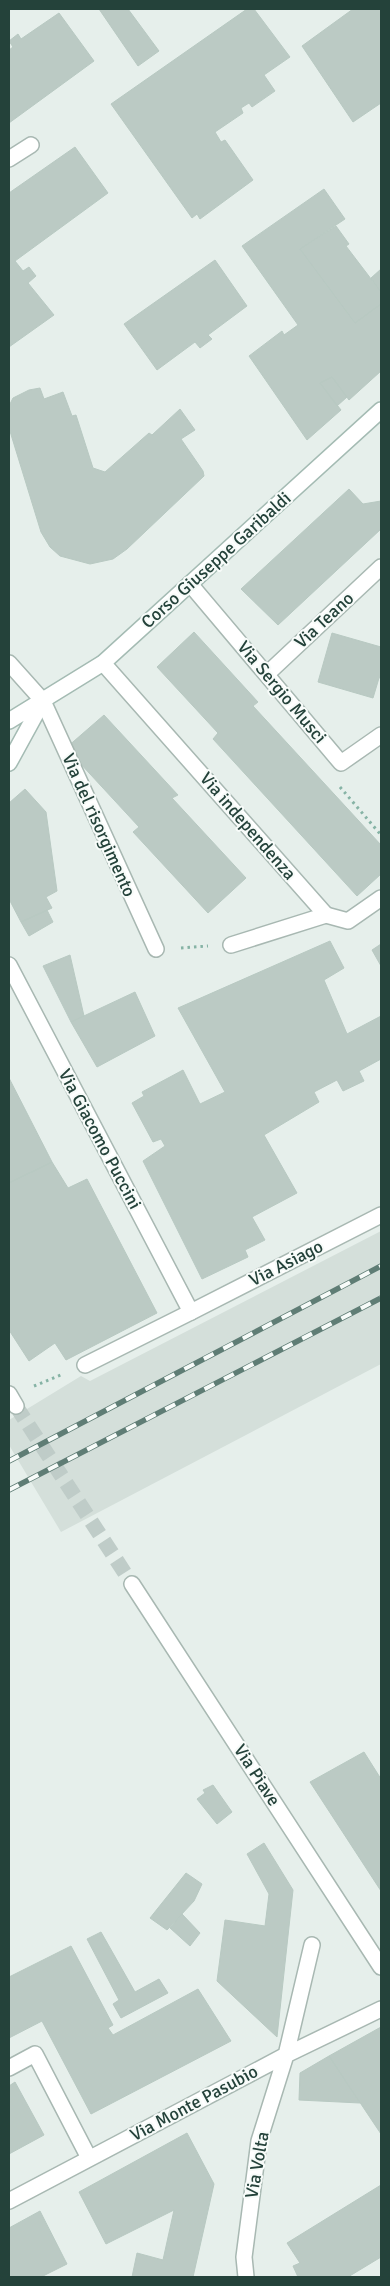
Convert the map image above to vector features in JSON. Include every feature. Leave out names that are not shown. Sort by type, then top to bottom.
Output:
[{"type":"street","points":[[9,159],[31,145]]},
{"type":"street","name":"Corso Giuseppe Garibaldi","points":[[9,720],[104,663],[381,410]]},
{"type":"street","name":"Via Teano","points":[[267,674],[381,567]]},
{"type":"street","name":"Via Sergio Musci","points":[[190,584],[341,763]]},
{"type":"street","name":"Via del risorgimento","points":[[9,663],[43,701],[156,949]]},
{"type":"street","name":"Via independenza","points":[[104,663],[326,915]]},
{"type":"street","name":"Corso Giuseppe Garibaldi","points":[[9,763],[43,701]]},
{"type":"street","points":[[341,763],[381,735]]},
{"type":"street","points":[[231,945],[326,915],[348,921],[381,898]]},
{"type":"street","name":"Via Giacomo Puccini","points":[[9,965],[191,1312]]},
{"type":"street","name":"Via Asiago","points":[[85,1365],[381,1214]]},
{"type":"street","name":"Via Piave","points":[[132,1584],[381,1967]]},
{"type":"street","name":"Via Volta","points":[[246,2277],[244,2256],[258,2141],[286,2055],[312,1945]]},
{"type":"street","name":"Via Monte Pasubio","points":[[9,2200],[286,2055],[381,2009]]},
{"type":"street","points":[[9,2068],[35,2054],[89,2158]]},
{"type":"path","points":[[341,763],[337,783],[381,835]]},
{"type":"path","points":[[156,949],[231,945]]},
{"type":"path","points":[[12,1399],[85,1365]]},
{"type":"shaded area","points":[[381,1231],[381,1364],[61,1532],[9,1445],[9,1420],[81,1376],[90,1381]]},
{"type":"building","points":[[99,9],[128,9],[159,51],[138,66]]},
{"type":"building","points":[[247,9],[254,9],[290,57],[264,75],[275,91],[252,107],[249,103],[241,108],[243,113],[215,132],[221,142],[225,140],[253,180],[200,219],[197,214],[192,218],[111,104]]},
{"type":"building","points":[[353,9],[381,9],[381,103],[353,122],[302,46]]},
{"type":"building","points":[[59,13],[94,61],[9,123],[9,50],[13,47],[9,41],[18,34],[21,39]]},
{"type":"building","points":[[75,147],[108,193],[15,261],[23,271],[29,267],[36,276],[28,283],[54,315],[9,347],[9,193]]},
{"type":"building","points":[[324,189],[345,219],[300,249],[355,323],[381,304],[381,371],[349,400],[332,377],[320,383],[341,410],[307,440],[249,356],[282,331],[284,335],[298,325],[242,246]]},
{"type":"building","points":[[336,226],[349,244],[346,246],[381,292],[381,304],[355,323],[300,249]]},
{"type":"building","points":[[215,260],[247,306],[208,335],[212,339],[200,348],[195,342],[157,370],[124,324]]},
{"type":"building","points":[[381,269],[381,292],[371,278]]},
{"type":"building","points":[[332,377],[347,397],[337,406],[320,383]]},
{"type":"building","points":[[40,388],[44,399],[63,392],[72,416],[76,415],[93,468],[105,472],[149,433],[152,435],[180,409],[195,430],[181,439],[203,471],[204,476],[127,549],[113,559],[90,564],[60,556],[50,547],[41,532],[9,428],[9,406],[13,398],[29,390]]},
{"type":"building","points":[[349,489],[363,504],[381,501],[381,529],[278,625],[241,589]]},
{"type":"building","points":[[194,632],[258,702],[253,706],[381,845],[381,874],[357,896],[213,739],[218,733],[157,667]]},
{"type":"building","points":[[332,633],[381,647],[381,677],[379,678],[373,698],[318,682]]},
{"type":"building","points":[[104,715],[178,795],[172,798],[246,878],[208,913],[133,832],[139,827],[66,748]]},
{"type":"building","points":[[25,789],[46,812],[57,891],[46,897],[52,908],[21,922],[9,899],[9,803]]},
{"type":"building","points":[[47,910],[53,922],[29,936],[21,922]]},
{"type":"building","points":[[330,941],[344,968],[324,980],[347,1034],[381,1016],[381,1059],[359,1071],[364,1081],[343,1091],[337,1080],[314,1092],[319,1102],[264,1135],[297,1193],[252,1217],[265,1240],[245,1250],[248,1257],[202,1279],[143,1161],[165,1146],[161,1139],[153,1142],[132,1103],[144,1096],[142,1092],[183,1070],[200,1104],[225,1092],[178,1008]]},
{"type":"building","points":[[381,944],[381,966],[372,950]]},
{"type":"building","points":[[70,955],[84,1016],[71,1022],[43,966]]},
{"type":"building","points":[[135,992],[155,1036],[97,1067],[71,1022]]},
{"type":"building","points":[[9,1078],[52,1162],[9,1183]]},
{"type":"building","points":[[52,1162],[68,1188],[87,1179],[157,1313],[66,1360],[55,1343],[29,1361],[9,1330],[9,1183]]},
{"type":"building","points":[[364,1752],[381,1779],[381,1891],[310,1782]]},
{"type":"building","points":[[213,1785],[232,1812],[217,1824],[197,1799],[205,1793],[203,1790]]},
{"type":"building","points":[[264,1843],[293,1890],[277,2037],[217,1981],[225,1920],[265,1926],[269,1894],[247,1854]]},
{"type":"building","points":[[186,1873],[202,1884],[194,1901],[167,1930],[150,1918]]},
{"type":"building","points":[[182,1914],[200,1933],[190,1946],[170,1928]]},
{"type":"building","points":[[101,1932],[135,1992],[159,1979],[168,1993],[121,2018],[113,2004],[119,2000],[87,1939]]},
{"type":"building","points":[[71,1946],[113,2025],[108,2028],[113,2035],[198,1989],[231,2041],[91,2114],[42,2021],[9,2038],[9,1977]]},
{"type":"building","points":[[381,2027],[381,2134],[329,2056]]},
{"type":"building","points":[[329,2056],[360,2103],[299,2100],[300,2073]]},
{"type":"building","points":[[15,2082],[44,2135],[9,2154],[9,2086]]},
{"type":"building","points":[[187,2133],[214,2184],[193,2277],[132,2277],[137,2253],[163,2260],[174,2210],[106,2244],[79,2192]]},
{"type":"building","points":[[381,2185],[381,2257],[348,2277],[298,2277],[293,2266],[300,2263],[287,2243]]},
{"type":"building","points":[[40,2211],[67,2264],[41,2277],[9,2277],[9,2228]]},
{"type":"tunnel","points":[[16,1406],[132,1584]]},
{"type":"railway","points":[[9,1461],[381,1266]]},
{"type":"railway","points":[[9,1490],[381,1298]]}]
